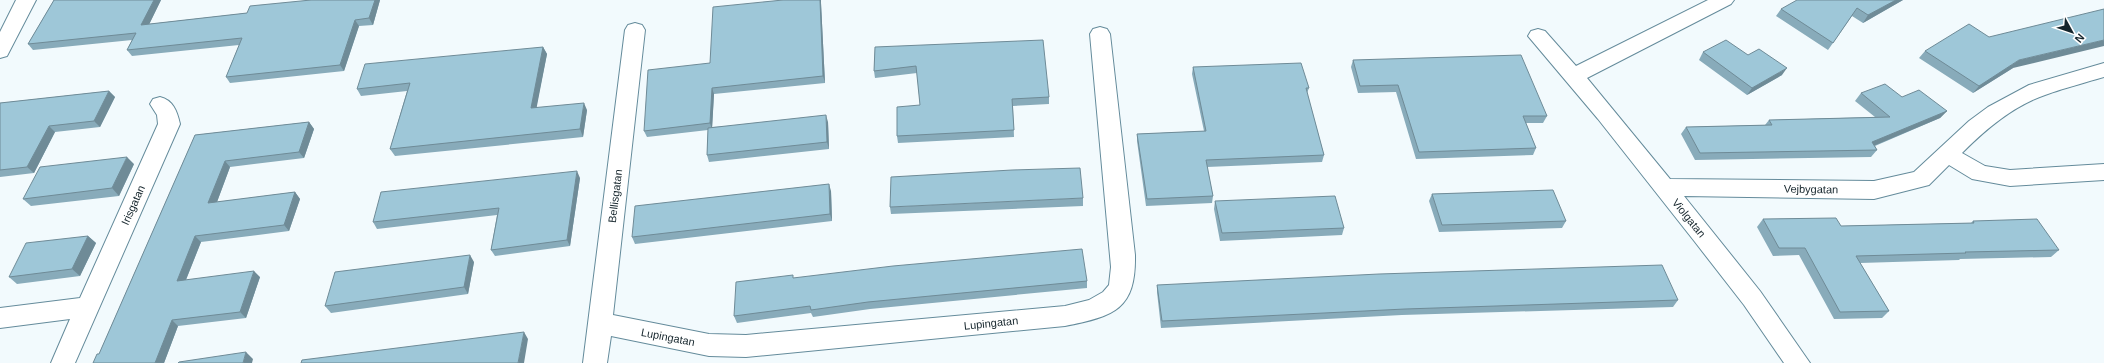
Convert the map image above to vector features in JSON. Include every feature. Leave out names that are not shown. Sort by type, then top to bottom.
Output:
[{"type":"street","points":[[0,51],[26,0]]},
{"type":"street","points":[[1575,75],[1724,0]]},
{"type":"street","name":"Bellisgatan","points":[[595,363],[635,30]]},
{"type":"street","name":"Lupingatan","points":[[599,323],[710,345],[746,346],[1065,316],[1084,312],[1108,302],[1119,291],[1121,285],[1123,255],[1100,34]]},
{"type":"street","name":"Violgatan","points":[[1538,36],[1575,75],[1769,319],[1798,363]]},
{"type":"street","name":"Vejbygatan","points":[[1664,187],[1874,190],[1921,179],[1948,155],[1976,126],[2013,101],[2036,90],[2062,81],[2104,70]]},
{"type":"street","name":"Irisgatan","points":[[62,363],[169,124],[167,113],[160,104]]},
{"type":"street","points":[[1948,155],[1975,170],[1994,176],[2010,178],[2104,172]]},
{"type":"street","points":[[0,318],[88,307]]},
{"type":"building","points":[[54,0],[154,0],[141,25],[247,13],[250,6],[311,0],[375,0],[369,18],[355,20],[340,65],[226,77],[242,38],[127,50],[136,33],[28,44]]},
{"type":"building","points":[[783,0],[820,0],[823,76],[712,88],[710,123],[644,131],[648,70],[710,63],[713,7]]},
{"type":"building","points":[[1797,0],[1896,0],[1868,15],[1857,8],[1833,43],[1781,9]]},
{"type":"building","points":[[2104,9],[2104,40],[2019,60],[1979,86],[1925,51],[1969,24],[1989,37]]},
{"type":"building","points":[[1043,40],[1049,97],[1012,99],[1014,130],[897,136],[897,107],[920,105],[916,66],[874,71],[875,47]]},
{"type":"building","points":[[1726,40],[1748,55],[1759,49],[1787,68],[1752,88],[1703,52]]},
{"type":"building","points":[[543,47],[531,108],[584,103],[580,129],[390,149],[410,83],[357,89],[365,64]]},
{"type":"building","points":[[1521,55],[1547,116],[1523,116],[1536,148],[1419,152],[1398,85],[1360,86],[1353,60]]},
{"type":"building","points":[[1301,63],[1309,88],[1306,88],[1324,155],[1206,160],[1213,196],[1147,199],[1137,134],[1206,131],[1193,67]]},
{"type":"building","points":[[1885,84],[1902,97],[1919,90],[1947,111],[1872,142],[1877,150],[1700,153],[1686,127],[1772,125],[1769,120],[1890,117],[1861,93]]},
{"type":"building","points":[[109,91],[94,121],[49,126],[27,167],[0,170],[0,103]]},
{"type":"building","points":[[826,115],[827,142],[707,155],[708,128]]},
{"type":"building","points":[[309,122],[299,152],[225,161],[208,203],[295,192],[284,225],[195,236],[177,281],[254,271],[240,312],[172,320],[155,363],[93,363],[97,354],[99,354],[195,135]]},
{"type":"building","points":[[127,157],[112,188],[23,199],[40,167]]},
{"type":"building","points":[[1080,168],[1083,198],[890,207],[891,177],[1012,170]]},
{"type":"building","points":[[577,171],[567,240],[491,250],[499,208],[373,222],[381,192]]},
{"type":"building","points":[[829,184],[830,214],[632,237],[635,206]]},
{"type":"building","points":[[1553,190],[1566,221],[1442,225],[1432,194]]},
{"type":"building","points":[[1335,196],[1344,228],[1222,233],[1215,201]]},
{"type":"building","points":[[1836,218],[1841,226],[1974,223],[1973,221],[2037,219],[2059,250],[1856,256],[1889,311],[1840,312],[1805,248],[1779,248],[1763,219]]},
{"type":"building","points":[[88,236],[72,269],[9,277],[26,243]]},
{"type":"building","points":[[1082,249],[1087,281],[868,302],[811,310],[810,306],[734,316],[736,282],[793,275],[793,278],[893,266]]},
{"type":"building","points":[[470,255],[464,287],[325,306],[335,272]]},
{"type":"building","points":[[1662,265],[1678,300],[1405,309],[1162,321],[1157,285],[1379,274]]},
{"type":"building","points":[[524,332],[518,363],[301,363],[302,360]]},
{"type":"building","points":[[246,352],[243,363],[178,363],[179,362]]}]
